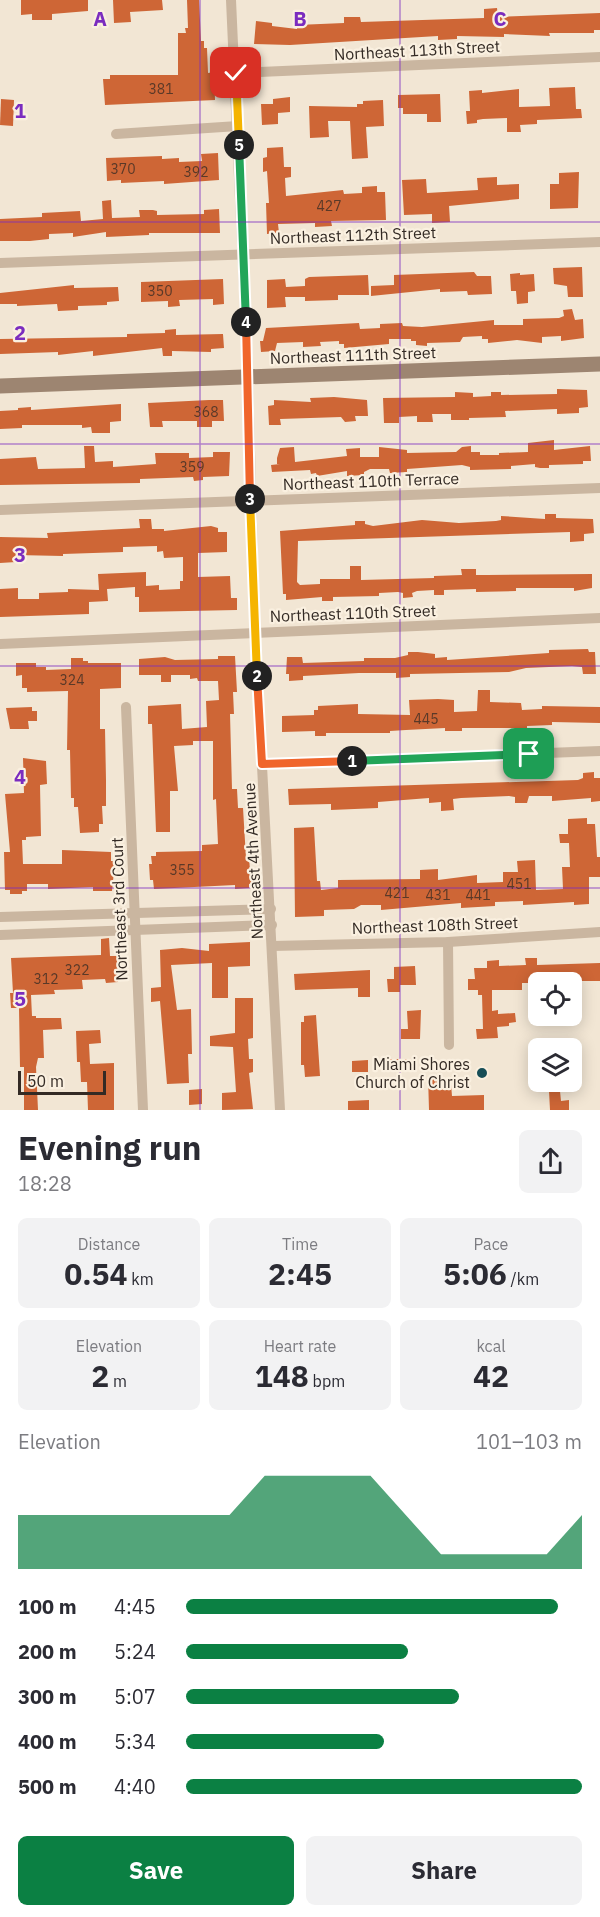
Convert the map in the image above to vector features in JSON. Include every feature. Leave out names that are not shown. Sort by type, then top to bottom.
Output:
[{"type":"street","name":"Northeast 4th Avenue","points":[[231,0],[248,377],[255,632],[280,1110]]},
{"type":"street","name":"Northeast 113th Street","points":[[236,73],[600,57]]},
{"type":"street","points":[[116,134],[238,126]]},
{"type":"street","name":"Northeast 112th Street","points":[[0,262],[600,242]]},
{"type":"street","name":"Northeast 111th Street","points":[[0,386],[600,364]]},
{"type":"street","name":"Northeast 110th Terrace","points":[[0,510],[600,488]]},
{"type":"street","name":"Northeast 110th Street","points":[[0,644],[600,618]]},
{"type":"street","name":"Northeast 3rd Court","points":[[126,707],[143,1110]]},
{"type":"street","points":[[262,764],[600,751]]},
{"type":"street","points":[[0,917],[271,909]]},
{"type":"street","points":[[0,935],[272,925]]},
{"type":"street","name":"Northeast 108th Street","points":[[272,946],[448,942],[600,932]]},
{"type":"street","points":[[448,942],[449,1045]]},
{"type":"building","points":[[21,0],[88,0],[88,11],[52,14],[52,20],[32,20],[32,14],[21,15]]},
{"type":"building","points":[[113,0],[162,0],[163,10],[130,12],[131,22],[114,23]]},
{"type":"building","points":[[187,0],[199,0],[201,41],[204,41],[204,48],[207,48],[208,73],[214,72],[215,100],[105,105],[103,79],[110,79],[110,75],[178,75],[178,33],[186,33],[185,28],[188,28]]},
{"type":"building","points":[[497,8],[498,17],[600,13],[600,30],[594,30],[594,33],[549,33],[550,36],[504,34],[504,37],[457,36],[457,39],[438,40],[438,36],[290,45],[254,44],[256,21],[272,23],[272,26],[297,29],[297,25],[344,23],[344,17],[360,17],[361,22],[484,18],[484,9]]},
{"type":"building","points":[[575,87],[576,109],[581,109],[582,118],[537,120],[537,124],[520,125],[521,132],[507,132],[507,118],[483,119],[477,120],[477,123],[467,124],[466,111],[470,111],[469,91],[482,90],[482,93],[519,89],[519,107],[550,106],[549,88]]},
{"type":"building","points":[[440,94],[441,122],[427,122],[427,114],[403,114],[403,108],[398,108],[398,95]]},
{"type":"building","points":[[290,97],[290,112],[278,113],[278,124],[262,125],[261,104],[273,104],[273,99]]},
{"type":"building","points":[[1,99],[14,100],[13,126],[0,125]]},
{"type":"building","points":[[383,100],[384,126],[366,127],[368,158],[352,159],[350,121],[328,121],[329,137],[310,138],[309,106],[357,107],[357,104],[363,104],[363,101]]},
{"type":"building","points":[[283,147],[284,167],[291,167],[291,177],[285,178],[286,196],[343,190],[344,194],[362,193],[362,187],[377,186],[377,192],[385,192],[386,220],[331,221],[332,226],[315,227],[315,223],[278,224],[279,233],[267,234],[266,203],[269,203],[267,171],[263,172],[263,158],[267,157],[267,148]]},
{"type":"building","points":[[218,153],[219,180],[164,184],[164,181],[121,183],[121,180],[107,181],[106,158],[162,156],[162,159],[179,158],[179,162],[202,161],[201,154]]},
{"type":"building","points":[[579,172],[578,208],[550,209],[550,184],[559,184],[559,173]]},
{"type":"building","points":[[497,177],[497,185],[519,184],[519,199],[449,206],[450,222],[432,223],[432,214],[404,215],[402,180],[426,179],[427,193],[478,190],[477,178]]},
{"type":"building","points":[[111,200],[112,218],[140,217],[139,210],[157,211],[157,215],[204,214],[204,210],[219,209],[220,233],[149,233],[149,235],[106,237],[106,232],[73,237],[73,233],[49,234],[49,239],[0,241],[0,219],[42,217],[42,213],[80,211],[81,221],[103,219],[102,201]]},
{"type":"building","points":[[582,267],[583,297],[568,297],[567,286],[554,284],[553,268]]},
{"type":"building","points":[[474,272],[477,276],[491,276],[492,294],[468,295],[467,291],[440,292],[440,289],[371,296],[371,286],[394,285],[394,275]]},
{"type":"building","points":[[520,273],[520,275],[534,274],[535,291],[528,292],[528,303],[517,304],[516,291],[511,291],[510,274]]},
{"type":"building","points":[[368,275],[369,295],[338,295],[338,300],[305,301],[305,297],[285,297],[286,307],[267,308],[267,280],[285,279],[286,287],[305,286],[305,279],[309,277]]},
{"type":"building","points":[[223,279],[224,304],[213,305],[213,299],[179,300],[180,306],[168,307],[168,301],[141,302],[141,282]]},
{"type":"building","points":[[74,285],[74,288],[118,287],[119,301],[107,302],[107,305],[78,306],[78,310],[58,311],[57,304],[17,306],[17,304],[0,304],[0,293]]},
{"type":"building","points":[[572,309],[575,320],[583,319],[584,338],[561,341],[561,336],[542,337],[542,343],[517,340],[488,343],[488,339],[482,339],[482,336],[463,337],[460,342],[427,343],[427,346],[416,345],[416,341],[411,341],[411,339],[389,339],[389,344],[344,348],[344,344],[339,344],[339,341],[320,342],[321,346],[303,347],[303,342],[277,343],[275,351],[261,352],[260,341],[263,341],[266,328],[359,323],[360,329],[380,328],[380,324],[402,323],[403,326],[422,327],[494,320],[494,325],[523,325],[523,319],[559,318],[564,316],[563,310]]},
{"type":"building","points":[[176,329],[176,335],[223,334],[224,348],[211,349],[211,352],[172,351],[172,356],[163,356],[162,348],[93,356],[93,351],[58,355],[58,352],[0,354],[0,339],[127,337],[127,334],[165,333],[165,330]]},
{"type":"building","points":[[557,389],[587,390],[588,407],[579,408],[579,413],[557,414],[557,409],[505,411],[506,417],[469,418],[469,420],[451,420],[451,414],[432,414],[433,422],[417,422],[417,416],[399,417],[399,423],[384,423],[383,398],[455,397],[455,392],[473,393],[473,397],[491,396],[491,392],[501,392],[501,395],[557,394]]},
{"type":"building","points":[[334,397],[367,400],[368,416],[355,416],[356,421],[345,422],[341,417],[280,419],[281,425],[269,425],[268,406],[274,405],[274,400],[311,402],[310,398]]},
{"type":"building","points":[[223,400],[224,421],[212,421],[212,427],[197,427],[197,421],[162,421],[163,427],[150,427],[148,403]]},
{"type":"building","points":[[121,404],[121,421],[110,422],[110,433],[92,433],[91,427],[82,428],[82,425],[22,425],[22,428],[0,429],[0,411],[31,407],[31,410]]},
{"type":"building","points":[[554,440],[554,450],[590,446],[591,461],[583,461],[583,464],[549,465],[549,468],[535,467],[535,464],[511,466],[511,469],[470,470],[470,467],[462,465],[407,469],[407,472],[390,473],[389,469],[370,469],[364,472],[364,475],[347,476],[347,471],[317,476],[316,473],[311,474],[310,470],[272,472],[271,465],[280,464],[277,464],[277,458],[280,448],[294,447],[295,462],[347,456],[346,449],[360,448],[360,457],[379,457],[379,447],[407,450],[407,453],[456,452],[462,447],[471,446],[471,452],[480,452],[480,455],[499,455],[499,453],[528,452],[528,443]]},
{"type":"building","points":[[84,446],[94,446],[95,462],[113,461],[113,467],[156,464],[155,453],[189,453],[189,458],[213,457],[213,452],[230,452],[229,476],[203,477],[203,480],[194,481],[193,477],[140,479],[140,483],[0,485],[0,459],[36,457],[38,469],[85,468]]},
{"type":"building","points":[[545,514],[556,514],[556,518],[593,519],[594,533],[584,534],[584,541],[570,542],[570,532],[298,541],[297,582],[300,585],[320,584],[320,579],[350,579],[350,566],[361,566],[361,580],[462,575],[461,569],[476,569],[476,575],[592,574],[592,588],[574,591],[574,588],[516,588],[516,591],[476,592],[476,589],[444,590],[444,595],[434,595],[434,590],[417,591],[412,593],[413,597],[403,598],[403,593],[398,592],[379,593],[379,596],[333,597],[333,601],[322,601],[322,597],[286,600],[286,594],[283,594],[280,531],[355,525],[355,521],[365,521],[365,524],[373,526],[422,520],[459,523],[496,521],[501,520],[501,516],[545,519]]},
{"type":"building","points":[[139,519],[151,519],[152,529],[164,529],[164,531],[211,526],[218,528],[218,532],[227,532],[227,552],[198,553],[198,577],[230,576],[231,598],[237,598],[237,610],[139,612],[139,597],[135,597],[135,587],[107,589],[108,601],[89,602],[89,614],[0,617],[0,589],[18,588],[18,599],[39,599],[39,593],[68,592],[68,589],[99,590],[98,574],[146,572],[146,586],[159,585],[159,590],[180,589],[180,581],[183,581],[183,557],[164,558],[163,551],[157,552],[157,546],[123,547],[123,552],[63,554],[63,556],[16,555],[16,562],[0,563],[0,537],[48,538],[47,533],[140,528]]},
{"type":"building","points":[[588,649],[589,652],[595,652],[596,674],[583,674],[582,667],[572,666],[526,668],[509,672],[410,674],[410,677],[396,678],[396,673],[359,673],[303,676],[303,680],[289,681],[289,674],[286,674],[287,657],[302,657],[303,663],[364,661],[364,658],[395,658],[408,655],[408,652],[418,652],[435,654],[435,658],[447,657],[447,660],[549,653],[549,650]]},
{"type":"building","points":[[218,656],[235,656],[237,692],[233,692],[234,714],[230,714],[232,789],[237,789],[238,808],[243,808],[246,858],[249,858],[250,870],[256,870],[256,884],[249,884],[249,888],[235,889],[235,885],[154,889],[153,880],[150,880],[149,864],[152,864],[151,856],[156,856],[156,852],[202,851],[202,845],[218,844],[216,799],[213,800],[213,741],[193,741],[193,745],[174,746],[178,791],[170,791],[170,832],[156,832],[152,724],[148,724],[148,706],[181,704],[182,729],[207,727],[206,701],[219,700],[218,681],[198,681],[197,678],[190,679],[190,675],[171,675],[171,682],[161,682],[161,675],[139,675],[139,659],[165,657],[175,660],[218,659]]},
{"type":"building","points":[[71,658],[83,658],[83,661],[88,661],[88,663],[121,663],[121,688],[100,689],[100,729],[105,729],[106,806],[102,806],[103,824],[99,824],[99,832],[80,833],[78,807],[74,807],[74,798],[71,798],[70,750],[67,750],[68,691],[27,692],[27,688],[22,688],[22,675],[16,676],[16,663],[36,663],[36,667],[46,667],[46,670],[71,669]]},
{"type":"building","points":[[478,690],[490,690],[490,702],[521,703],[522,710],[542,709],[542,706],[600,707],[600,723],[552,722],[552,725],[527,726],[527,728],[462,728],[462,731],[445,731],[445,728],[390,731],[390,733],[326,733],[326,736],[315,736],[315,731],[282,732],[282,716],[314,715],[314,710],[318,710],[318,706],[358,704],[358,714],[410,715],[409,700],[438,699],[454,700],[454,712],[477,711]]},
{"type":"building","points":[[32,707],[32,711],[37,711],[37,721],[28,721],[29,729],[10,729],[6,708]]},
{"type":"building","points":[[23,758],[46,761],[47,784],[40,785],[41,836],[26,837],[26,840],[22,840],[23,864],[62,864],[62,850],[111,852],[111,861],[115,861],[112,891],[93,891],[93,887],[48,889],[48,884],[27,884],[27,891],[22,891],[22,894],[10,894],[10,890],[5,890],[4,852],[10,852],[5,794],[24,793]]},
{"type":"building","points":[[594,772],[594,778],[600,778],[600,801],[591,802],[591,798],[552,801],[552,796],[529,796],[527,803],[515,803],[515,797],[509,796],[461,798],[453,799],[454,810],[441,811],[441,802],[429,803],[429,798],[378,802],[378,808],[331,810],[331,804],[289,805],[288,789],[578,780],[583,778],[583,773]]},
{"type":"building","points":[[587,818],[587,824],[595,824],[597,857],[600,857],[600,877],[589,877],[589,904],[574,905],[574,902],[523,905],[523,901],[495,902],[495,906],[461,908],[461,903],[381,910],[381,905],[361,905],[354,909],[324,910],[324,916],[295,917],[294,828],[314,827],[317,881],[320,881],[321,890],[338,888],[338,880],[420,879],[420,870],[438,869],[438,880],[477,875],[477,883],[503,882],[503,872],[518,872],[517,861],[535,860],[536,890],[563,889],[562,867],[570,867],[569,843],[560,843],[559,834],[568,834],[568,819]]},
{"type":"building","points":[[109,938],[110,956],[117,956],[118,982],[106,983],[105,979],[82,980],[83,989],[54,990],[55,994],[31,995],[32,1016],[61,1018],[62,1029],[43,1030],[44,1058],[38,1058],[36,1067],[38,1110],[24,1110],[24,1067],[20,1067],[19,1008],[11,1008],[10,993],[13,993],[11,958],[101,955],[101,939]]},
{"type":"building","points":[[250,942],[250,966],[228,967],[228,998],[212,998],[212,963],[171,965],[177,1010],[191,1009],[192,1054],[188,1054],[189,1083],[167,1084],[160,1001],[151,1002],[151,988],[161,987],[160,950],[182,948],[209,951],[209,944]]},
{"type":"building","points":[[525,958],[537,958],[537,965],[600,963],[600,981],[582,981],[582,972],[528,972],[528,983],[522,983],[522,990],[492,990],[492,1011],[498,1010],[498,1014],[515,1013],[516,1022],[509,1023],[509,1026],[497,1027],[498,1038],[477,1039],[476,1029],[483,1029],[482,995],[478,995],[478,990],[468,990],[468,979],[475,979],[474,968],[487,968],[487,961],[499,960],[499,966],[526,965]]},
{"type":"building","points":[[415,966],[416,985],[400,985],[400,992],[388,992],[387,979],[394,979],[394,967]]},
{"type":"building","points":[[370,970],[370,997],[358,997],[358,988],[295,990],[294,974]]},
{"type":"building","points":[[235,998],[253,998],[253,1038],[248,1039],[249,1059],[253,1059],[253,1072],[249,1073],[253,1109],[222,1110],[222,1093],[236,1092],[233,1047],[210,1046],[210,1036],[235,1033]]},
{"type":"building","points":[[421,1010],[420,1039],[401,1039],[401,1029],[408,1029],[407,1011]]},
{"type":"building","points":[[316,1015],[320,1076],[305,1077],[304,1065],[301,1065],[301,1022],[304,1022],[304,1016]]},
{"type":"building","points":[[100,1030],[101,1043],[89,1044],[90,1064],[114,1063],[114,1110],[88,1110],[87,1082],[81,1082],[80,1062],[77,1062],[76,1031]]},
{"type":"building","points":[[390,1059],[410,1059],[410,1070],[390,1070]]},
{"type":"building","points":[[368,1060],[368,1072],[352,1072],[352,1061]]},
{"type":"building","points":[[428,1076],[441,1076],[442,1085],[451,1084],[452,1096],[484,1095],[484,1110],[429,1110]]},
{"type":"building","points":[[202,1089],[202,1104],[189,1105],[189,1090]]},
{"type":"building","points":[[549,1092],[560,1092],[561,1101],[569,1100],[569,1110],[550,1110]]},
{"type":"building","points":[[369,1100],[369,1110],[348,1110],[348,1101]]},
{"type":"place","name":"Miami Shores Church of Christ","points":[[482,1073]]},
{"type":"route","points":[[236,73],[248,377],[250,501],[262,764],[529,754]]}]
